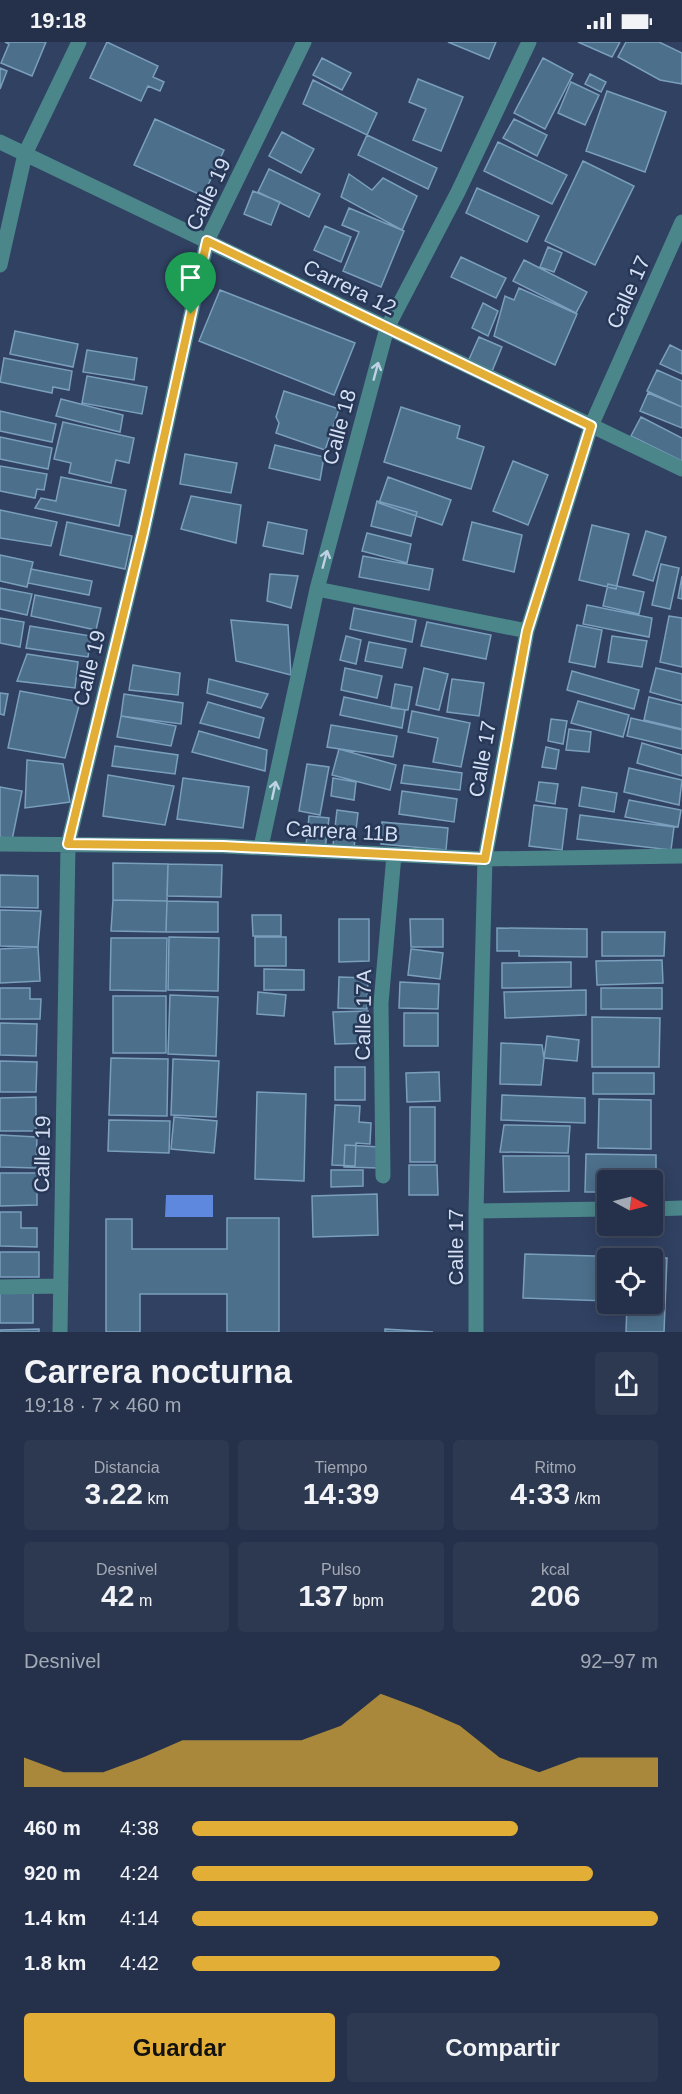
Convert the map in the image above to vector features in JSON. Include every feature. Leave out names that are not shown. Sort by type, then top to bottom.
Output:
[{"type":"street","points":[[0,265],[25,154],[79,42]]},
{"type":"street","name":"Calle 19","points":[[60,1332],[68,844],[143,533],[207,241],[304,42]]},
{"type":"street","name":"Calle 18","points":[[261,848],[317,589],[387,328],[458,192],[529,42]]},
{"type":"street","name":"Carrera 12","points":[[0,142],[682,469]]},
{"type":"street","name":"Calle 17","points":[[476,1332],[476,1211],[485,859],[527,631],[591,426],[682,222]]},
{"type":"street","points":[[317,589],[527,631]]},
{"type":"street","name":"Carrera 11B","points":[[0,844],[261,848],[485,859],[682,856]]},
{"type":"street","name":"Calle 17A","points":[[384,1176],[381,1003],[394,855]]},
{"type":"street","points":[[663,1209],[682,1208]]},
{"type":"street","points":[[476,1211],[597,1209]]},
{"type":"street","points":[[0,1287],[60,1287]]},
{"type":"water","points":[[166,1195],[213,1195],[213,1217],[165,1217]]},
{"type":"building","points":[[5,42],[46,42],[32,76],[1,63],[9,44]]},
{"type":"building","points":[[107,42],[158,66],[153,77],[164,82],[160,91],[148,86],[141,101],[90,78]]},
{"type":"building","points":[[448,42],[496,42],[489,59]]},
{"type":"building","points":[[578,42],[620,42],[612,57]]},
{"type":"building","points":[[626,42],[659,42],[682,53],[682,84],[660,80],[618,57]]},
{"type":"building","points":[[322,58],[351,73],[342,90],[313,75]]},
{"type":"building","points":[[543,58],[573,74],[545,129],[514,113]]},
{"type":"building","points":[[0,68],[7,71],[0,89]]},
{"type":"building","points":[[590,74],[606,82],[601,92],[585,84]]},
{"type":"building","points":[[418,79],[463,97],[441,151],[413,140],[426,109],[409,102]]},
{"type":"building","points":[[313,80],[377,113],[367,135],[303,104]]},
{"type":"building","points":[[571,82],[599,95],[585,125],[558,113]]},
{"type":"building","points":[[607,91],[666,112],[645,172],[586,151]]},
{"type":"building","points":[[155,119],[224,150],[203,196],[134,165]]},
{"type":"building","points":[[514,119],[547,135],[537,156],[503,138]]},
{"type":"building","points":[[282,132],[314,149],[301,173],[269,156]]},
{"type":"building","points":[[367,135],[437,168],[428,189],[358,155]]},
{"type":"building","points":[[498,142],[567,175],[552,204],[484,171]]},
{"type":"building","points":[[583,161],[634,186],[595,265],[545,241]]},
{"type":"building","points":[[269,169],[320,194],[309,217],[258,192]]},
{"type":"building","points":[[349,174],[372,190],[383,178],[417,196],[402,230],[341,197]]},
{"type":"building","points":[[477,188],[539,216],[527,242],[466,213]]},
{"type":"building","points":[[253,191],[280,202],[271,225],[244,214]]},
{"type":"building","points":[[349,208],[404,231],[381,287],[343,271],[359,232],[342,225]]},
{"type":"building","points":[[325,226],[351,237],[341,262],[314,250]]},
{"type":"building","points":[[548,247],[562,253],[554,272],[540,267]]},
{"type":"building","points":[[461,257],[506,278],[496,298],[451,277]]},
{"type":"building","points":[[524,260],[587,292],[576,313],[513,281]]},
{"type":"building","points":[[519,288],[577,314],[555,365],[494,336],[505,296],[514,300]]},
{"type":"building","points":[[220,290],[355,343],[334,395],[199,341]]},
{"type":"building","points":[[483,303],[498,311],[488,336],[472,328]]},
{"type":"building","points":[[15,331],[78,344],[73,367],[10,354]]},
{"type":"building","points":[[479,337],[502,347],[490,376],[466,366]]},
{"type":"building","points":[[670,345],[682,351],[682,374],[660,364]]},
{"type":"building","points":[[87,350],[137,358],[134,380],[83,372]]},
{"type":"building","points":[[4,358],[72,371],[69,390],[53,387],[52,393],[0,382]]},
{"type":"building","points":[[657,370],[682,381],[682,407],[647,391]]},
{"type":"building","points":[[87,376],[147,387],[142,414],[82,403]]},
{"type":"building","points":[[284,391],[339,409],[325,450],[276,433],[279,423],[276,417]]},
{"type":"building","points":[[648,393],[682,407],[682,428],[640,411]]},
{"type":"building","points":[[61,399],[123,415],[120,432],[56,416]]},
{"type":"building","points":[[401,407],[460,426],[457,438],[484,447],[471,489],[384,462]]},
{"type":"building","points":[[0,411],[56,424],[52,442],[0,431]]},
{"type":"building","points":[[641,417],[682,438],[682,461],[631,436]]},
{"type":"building","points":[[63,422],[134,438],[129,463],[116,460],[111,483],[69,473],[71,463],[54,459]]},
{"type":"building","points":[[0,437],[52,448],[48,469],[0,459]]},
{"type":"building","points":[[275,445],[324,457],[320,480],[269,468]]},
{"type":"building","points":[[185,454],[237,463],[231,493],[180,484]]},
{"type":"building","points":[[513,461],[548,475],[528,525],[493,511]]},
{"type":"building","points":[[0,466],[47,474],[44,490],[37,489],[35,498],[0,491]]},
{"type":"building","points":[[61,477],[126,490],[119,526],[35,508],[41,498],[56,501]]},
{"type":"building","points":[[388,477],[451,500],[442,525],[379,503]]},
{"type":"building","points":[[191,496],[241,505],[236,543],[181,529]]},
{"type":"building","points":[[377,501],[417,512],[411,536],[371,526]]},
{"type":"building","points":[[0,510],[57,522],[51,546],[0,538]]},
{"type":"building","points":[[67,522],[132,536],[125,569],[60,555]]},
{"type":"building","points":[[268,522],[307,530],[303,554],[263,546]]},
{"type":"building","points":[[472,522],[522,535],[514,572],[463,560]]},
{"type":"building","points":[[592,525],[629,534],[616,589],[579,580]]},
{"type":"building","points":[[646,531],[666,537],[653,581],[633,575]]},
{"type":"building","points":[[367,533],[411,544],[407,563],[362,551]]},
{"type":"building","points":[[0,555],[33,562],[27,587],[0,581]]},
{"type":"building","points":[[363,556],[433,569],[429,590],[359,577]]},
{"type":"building","points":[[661,564],[679,568],[670,609],[652,605]]},
{"type":"building","points":[[31,569],[92,581],[89,595],[28,583]]},
{"type":"building","points":[[270,574],[298,576],[291,608],[267,601]]},
{"type":"building","points":[[682,576],[682,599],[678,598]]},
{"type":"building","points":[[608,584],[644,592],[639,614],[603,606]]},
{"type":"building","points":[[0,588],[32,594],[27,615],[0,609]]},
{"type":"building","points":[[35,595],[101,608],[96,630],[31,616]]},
{"type":"building","points":[[587,605],[652,618],[649,637],[583,624]]},
{"type":"building","points":[[354,608],[416,620],[412,642],[350,629]]},
{"type":"building","points":[[669,616],[682,618],[682,667],[660,662]]},
{"type":"building","points":[[0,618],[24,622],[20,647],[0,643]]},
{"type":"building","points":[[231,620],[288,625],[291,675],[236,661]]},
{"type":"building","points":[[427,622],[491,635],[486,659],[421,646]]},
{"type":"building","points":[[577,625],[602,630],[595,667],[569,662]]},
{"type":"building","points":[[30,626],[91,636],[88,657],[26,648]]},
{"type":"building","points":[[346,636],[361,640],[356,664],[340,660]]},
{"type":"building","points":[[612,636],[647,641],[642,667],[608,662]]},
{"type":"building","points":[[369,642],[406,649],[402,668],[365,661]]},
{"type":"building","points":[[27,654],[78,662],[75,688],[17,681]]},
{"type":"building","points":[[133,665],[180,673],[178,695],[129,690]]},
{"type":"building","points":[[345,668],[382,676],[377,698],[341,690]]},
{"type":"building","points":[[424,668],[448,674],[439,710],[416,705]]},
{"type":"building","points":[[656,668],[682,674],[682,701],[650,692]]},
{"type":"building","points":[[572,671],[639,690],[634,709],[567,690]]},
{"type":"building","points":[[209,679],[268,694],[261,708],[207,693]]},
{"type":"building","points":[[452,679],[484,683],[479,716],[447,712]]},
{"type":"building","points":[[395,684],[412,687],[408,710],[391,708]]},
{"type":"building","points":[[20,691],[80,702],[65,758],[8,748]]},
{"type":"building","points":[[0,693],[8,694],[4,715],[0,714]]},
{"type":"building","points":[[124,694],[183,703],[181,724],[121,716]]},
{"type":"building","points":[[344,697],[405,710],[402,728],[340,715]]},
{"type":"building","points":[[649,697],[682,705],[682,729],[644,720]]},
{"type":"building","points":[[578,701],[629,715],[623,737],[571,723]]},
{"type":"building","points":[[208,702],[264,718],[259,738],[200,723]]},
{"type":"building","points":[[412,711],[470,723],[461,767],[433,762],[438,738],[408,732]]},
{"type":"building","points":[[121,716],[176,726],[171,746],[117,737]]},
{"type":"building","points":[[631,718],[682,730],[682,749],[627,736]]},
{"type":"building","points":[[551,719],[567,721],[563,744],[548,741]]},
{"type":"building","points":[[331,725],[397,736],[393,757],[327,747]]},
{"type":"building","points":[[569,729],[591,732],[589,752],[566,750]]},
{"type":"building","points":[[199,731],[267,750],[265,771],[192,752]]},
{"type":"building","points":[[642,743],[682,755],[682,776],[637,763]]},
{"type":"building","points":[[115,746],[178,755],[175,774],[112,766]]},
{"type":"building","points":[[546,747],[559,750],[556,769],[542,767]]},
{"type":"building","points":[[339,749],[396,765],[390,790],[332,775]]},
{"type":"building","points":[[27,760],[63,764],[70,802],[25,808]]},
{"type":"building","points":[[307,764],[329,767],[320,815],[299,811]]},
{"type":"building","points":[[404,765],[462,773],[460,790],[401,783]]},
{"type":"building","points":[[629,768],[682,780],[679,805],[624,792]]},
{"type":"building","points":[[108,775],[174,786],[165,825],[103,816]]},
{"type":"building","points":[[183,778],[249,787],[243,828],[177,819]]},
{"type":"building","points":[[333,778],[356,782],[354,800],[331,796]]},
{"type":"building","points":[[539,782],[558,784],[555,804],[536,801]]},
{"type":"building","points":[[0,787],[22,791],[12,840],[0,837]]},
{"type":"building","points":[[582,787],[617,793],[614,812],[579,806]]},
{"type":"building","points":[[402,791],[457,799],[454,822],[399,814]]},
{"type":"building","points":[[629,800],[681,810],[678,827],[625,817]]},
{"type":"building","points":[[534,805],[567,809],[562,850],[529,846]]},
{"type":"building","points":[[337,810],[358,813],[354,848],[333,845]]},
{"type":"building","points":[[580,815],[674,827],[671,850],[577,839]]},
{"type":"building","points":[[309,816],[329,818],[325,849],[306,846]]},
{"type":"building","points":[[382,822],[448,828],[446,850],[381,844]]},
{"type":"building","points":[[113,863],[168,864],[167,901],[113,900]]},
{"type":"building","points":[[168,864],[222,865],[221,897],[167,896]]},
{"type":"building","points":[[0,875],[38,876],[38,908],[0,907]]},
{"type":"building","points":[[113,900],[167,901],[166,932],[111,931]]},
{"type":"building","points":[[167,901],[218,902],[218,932],[166,932]]},
{"type":"building","points":[[0,910],[41,911],[38,947],[0,946]]},
{"type":"building","points":[[252,915],[281,915],[281,936],[253,936]]},
{"type":"building","points":[[339,919],[369,919],[369,961],[339,962]]},
{"type":"building","points":[[410,919],[443,919],[443,947],[411,947]]},
{"type":"building","points":[[497,928],[587,929],[587,957],[519,956],[519,951],[497,951]]},
{"type":"building","points":[[602,932],[665,932],[664,956],[602,956]]},
{"type":"building","points":[[169,937],[219,938],[218,991],[168,990]]},
{"type":"building","points":[[255,937],[286,937],[286,966],[255,966]]},
{"type":"building","points":[[111,938],[167,938],[166,991],[110,990]]},
{"type":"building","points":[[38,947],[40,981],[0,983],[0,949]]},
{"type":"building","points":[[411,949],[443,953],[440,979],[408,975]]},
{"type":"building","points":[[662,960],[663,983],[597,985],[596,961]]},
{"type":"building","points":[[571,962],[571,987],[502,988],[502,963]]},
{"type":"building","points":[[264,969],[304,970],[304,990],[264,990]]},
{"type":"building","points":[[339,977],[368,978],[367,1009],[338,1008]]},
{"type":"building","points":[[400,982],[439,984],[438,1009],[399,1008]]},
{"type":"building","points":[[0,988],[30,988],[30,999],[41,999],[40,1019],[0,1019]]},
{"type":"building","points":[[601,988],[662,988],[662,1009],[601,1009]]},
{"type":"building","points":[[586,990],[586,1015],[505,1018],[504,992]]},
{"type":"building","points":[[258,992],[286,995],[284,1016],[257,1014]]},
{"type":"building","points":[[170,995],[218,997],[216,1056],[168,1054]]},
{"type":"building","points":[[113,996],[166,996],[166,1053],[113,1053]]},
{"type":"building","points":[[368,1011],[369,1043],[335,1044],[333,1012]]},
{"type":"building","points":[[404,1013],[438,1013],[438,1046],[404,1046]]},
{"type":"building","points":[[592,1017],[660,1018],[659,1067],[592,1067]]},
{"type":"building","points":[[0,1023],[37,1024],[36,1056],[0,1055]]},
{"type":"building","points":[[547,1036],[579,1040],[577,1061],[544,1058]]},
{"type":"building","points":[[501,1043],[542,1045],[544,1058],[541,1085],[500,1084]]},
{"type":"building","points":[[111,1058],[168,1059],[167,1116],[109,1115]]},
{"type":"building","points":[[173,1059],[219,1061],[216,1117],[171,1115]]},
{"type":"building","points":[[0,1061],[37,1062],[36,1092],[0,1092]]},
{"type":"building","points":[[335,1067],[365,1067],[365,1100],[335,1100]]},
{"type":"building","points":[[439,1072],[440,1101],[407,1102],[406,1073]]},
{"type":"building","points":[[593,1073],[654,1073],[654,1094],[593,1094]]},
{"type":"building","points":[[257,1092],[306,1094],[304,1181],[255,1179]]},
{"type":"building","points":[[502,1095],[585,1098],[585,1123],[501,1120]]},
{"type":"building","points":[[36,1097],[36,1131],[0,1131],[0,1098]]},
{"type":"building","points":[[599,1099],[651,1100],[651,1149],[598,1148]]},
{"type":"building","points":[[335,1105],[360,1106],[359,1122],[371,1123],[370,1144],[356,1143],[355,1166],[332,1165]]},
{"type":"building","points":[[410,1107],[435,1107],[435,1162],[410,1162]]},
{"type":"building","points":[[174,1117],[217,1121],[214,1153],[171,1149]]},
{"type":"building","points":[[109,1120],[170,1121],[169,1153],[108,1151]]},
{"type":"building","points":[[504,1125],[570,1126],[568,1153],[500,1152]]},
{"type":"building","points":[[0,1135],[37,1137],[36,1168],[0,1167]]},
{"type":"building","points":[[345,1145],[380,1147],[379,1168],[344,1167]]},
{"type":"building","points":[[586,1154],[656,1155],[656,1170],[597,1170],[597,1192],[585,1192]]},
{"type":"building","points":[[503,1156],[569,1156],[569,1191],[504,1192]]},
{"type":"building","points":[[409,1165],[437,1165],[438,1195],[409,1195]]},
{"type":"building","points":[[331,1170],[363,1170],[363,1186],[331,1187]]},
{"type":"building","points":[[0,1173],[37,1173],[37,1205],[0,1206]]},
{"type":"building","points":[[377,1194],[378,1235],[313,1237],[312,1196]]},
{"type":"building","points":[[0,1212],[21,1212],[21,1228],[37,1228],[37,1247],[0,1246]]},
{"type":"building","points":[[227,1218],[279,1218],[279,1332],[227,1332],[227,1294],[140,1294],[140,1332],[106,1332],[106,1219],[132,1219],[132,1249],[227,1249]]},
{"type":"building","points":[[0,1252],[39,1252],[39,1277],[0,1277]]},
{"type":"building","points":[[525,1254],[597,1256],[597,1301],[523,1298]]},
{"type":"building","points":[[663,1258],[667,1258],[664,1332],[626,1332],[627,1314],[663,1314]]},
{"type":"building","points":[[0,1289],[33,1289],[33,1323],[0,1323]]},
{"type":"building","points":[[39,1329],[39,1332],[0,1332],[0,1330]]},
{"type":"building","points":[[385,1329],[433,1332],[385,1332]]},
{"type":"route","points":[[207,241],[591,426],[527,631],[485,859],[223,846],[68,844],[143,533],[191,314],[207,241]]}]
